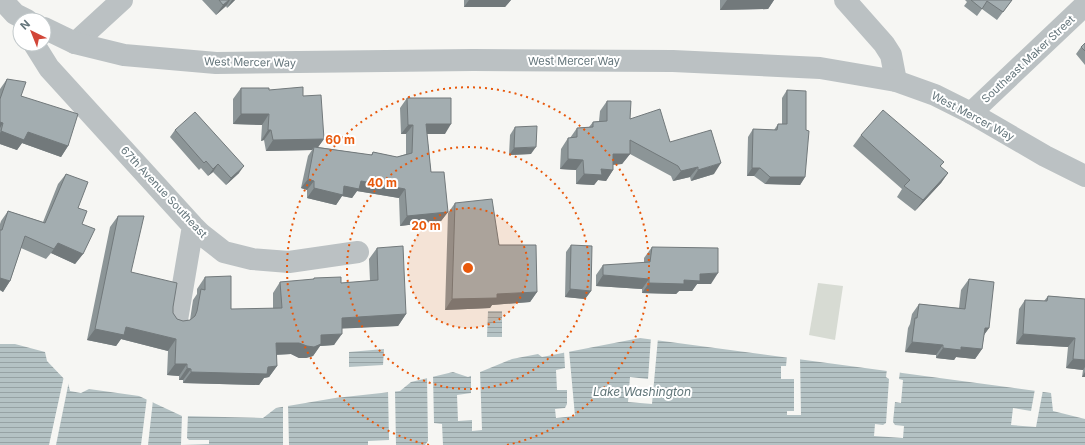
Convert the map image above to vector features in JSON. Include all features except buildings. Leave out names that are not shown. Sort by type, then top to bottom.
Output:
[{"type":"street","points":[[75,43],[122,0]]},
{"type":"street","points":[[845,0],[884,44],[891,55],[896,81]]},
{"type":"street","name":"Southeast Maker Street","points":[[971,113],[1085,6]]},
{"type":"street","name":"West Mercer Way","points":[[52,32],[75,43],[124,56],[216,63],[473,60],[673,61],[820,68],[896,81],[935,95],[971,113],[1045,156],[1085,176]]},
{"type":"street","name":"67th Avenue Southeast","points":[[39,52],[49,68],[193,226],[224,252],[252,259],[289,262],[358,252]]},
{"type":"street","points":[[177,320],[193,226]]},
{"type":"shaded area","points":[[818,283],[843,286],[835,340],[809,335]]},
{"type":"water","points":[[488,311],[502,311],[502,337],[487,337]]},
{"type":"water","name":"Lake Washington","points":[[640,338],[1051,393],[1053,411],[1085,419],[1085,445],[0,445],[0,344],[15,344],[45,352],[47,361],[68,383],[70,391],[81,393],[89,389],[139,396],[182,416],[263,418],[276,408],[335,398],[400,391],[411,382],[453,372],[468,377],[512,359],[538,354],[542,357]]},
{"type":"water","points":[[384,349],[383,365],[349,367],[349,352]]},
{"type":"pier","points":[[651,337],[658,338],[652,404],[628,402],[630,377],[648,379]]},
{"type":"pier","points":[[569,350],[575,416],[556,418],[555,409],[565,408],[567,404],[567,390],[557,390],[556,370],[565,368],[564,351]]},
{"type":"pier","points":[[787,356],[800,357],[801,415],[787,415],[787,411],[794,411],[794,379],[781,379],[781,366],[786,366]]},
{"type":"pier","points":[[887,369],[900,371],[899,379],[903,380],[901,403],[895,402],[893,422],[895,425],[904,426],[903,438],[874,436],[875,424],[883,425],[886,423],[889,379],[886,377]]},
{"type":"pier","points":[[480,370],[482,430],[472,431],[472,420],[458,421],[457,395],[471,393],[471,374]]},
{"type":"pier","points":[[433,374],[434,423],[442,424],[443,445],[425,445],[428,441],[427,376]]},
{"type":"pier","points":[[64,376],[69,381],[56,445],[49,445]]},
{"type":"pier","points":[[1035,389],[1043,390],[1036,427],[1011,425],[1013,408],[1031,411]]},
{"type":"pier","points":[[388,390],[395,390],[396,445],[368,445],[368,441],[389,440]]},
{"type":"pier","points":[[147,397],[153,400],[148,445],[141,445]]},
{"type":"pier","points":[[288,404],[289,445],[283,445],[283,405]]},
{"type":"pier","points":[[182,414],[188,414],[187,438],[189,440],[209,440],[209,444],[181,445]]}]
